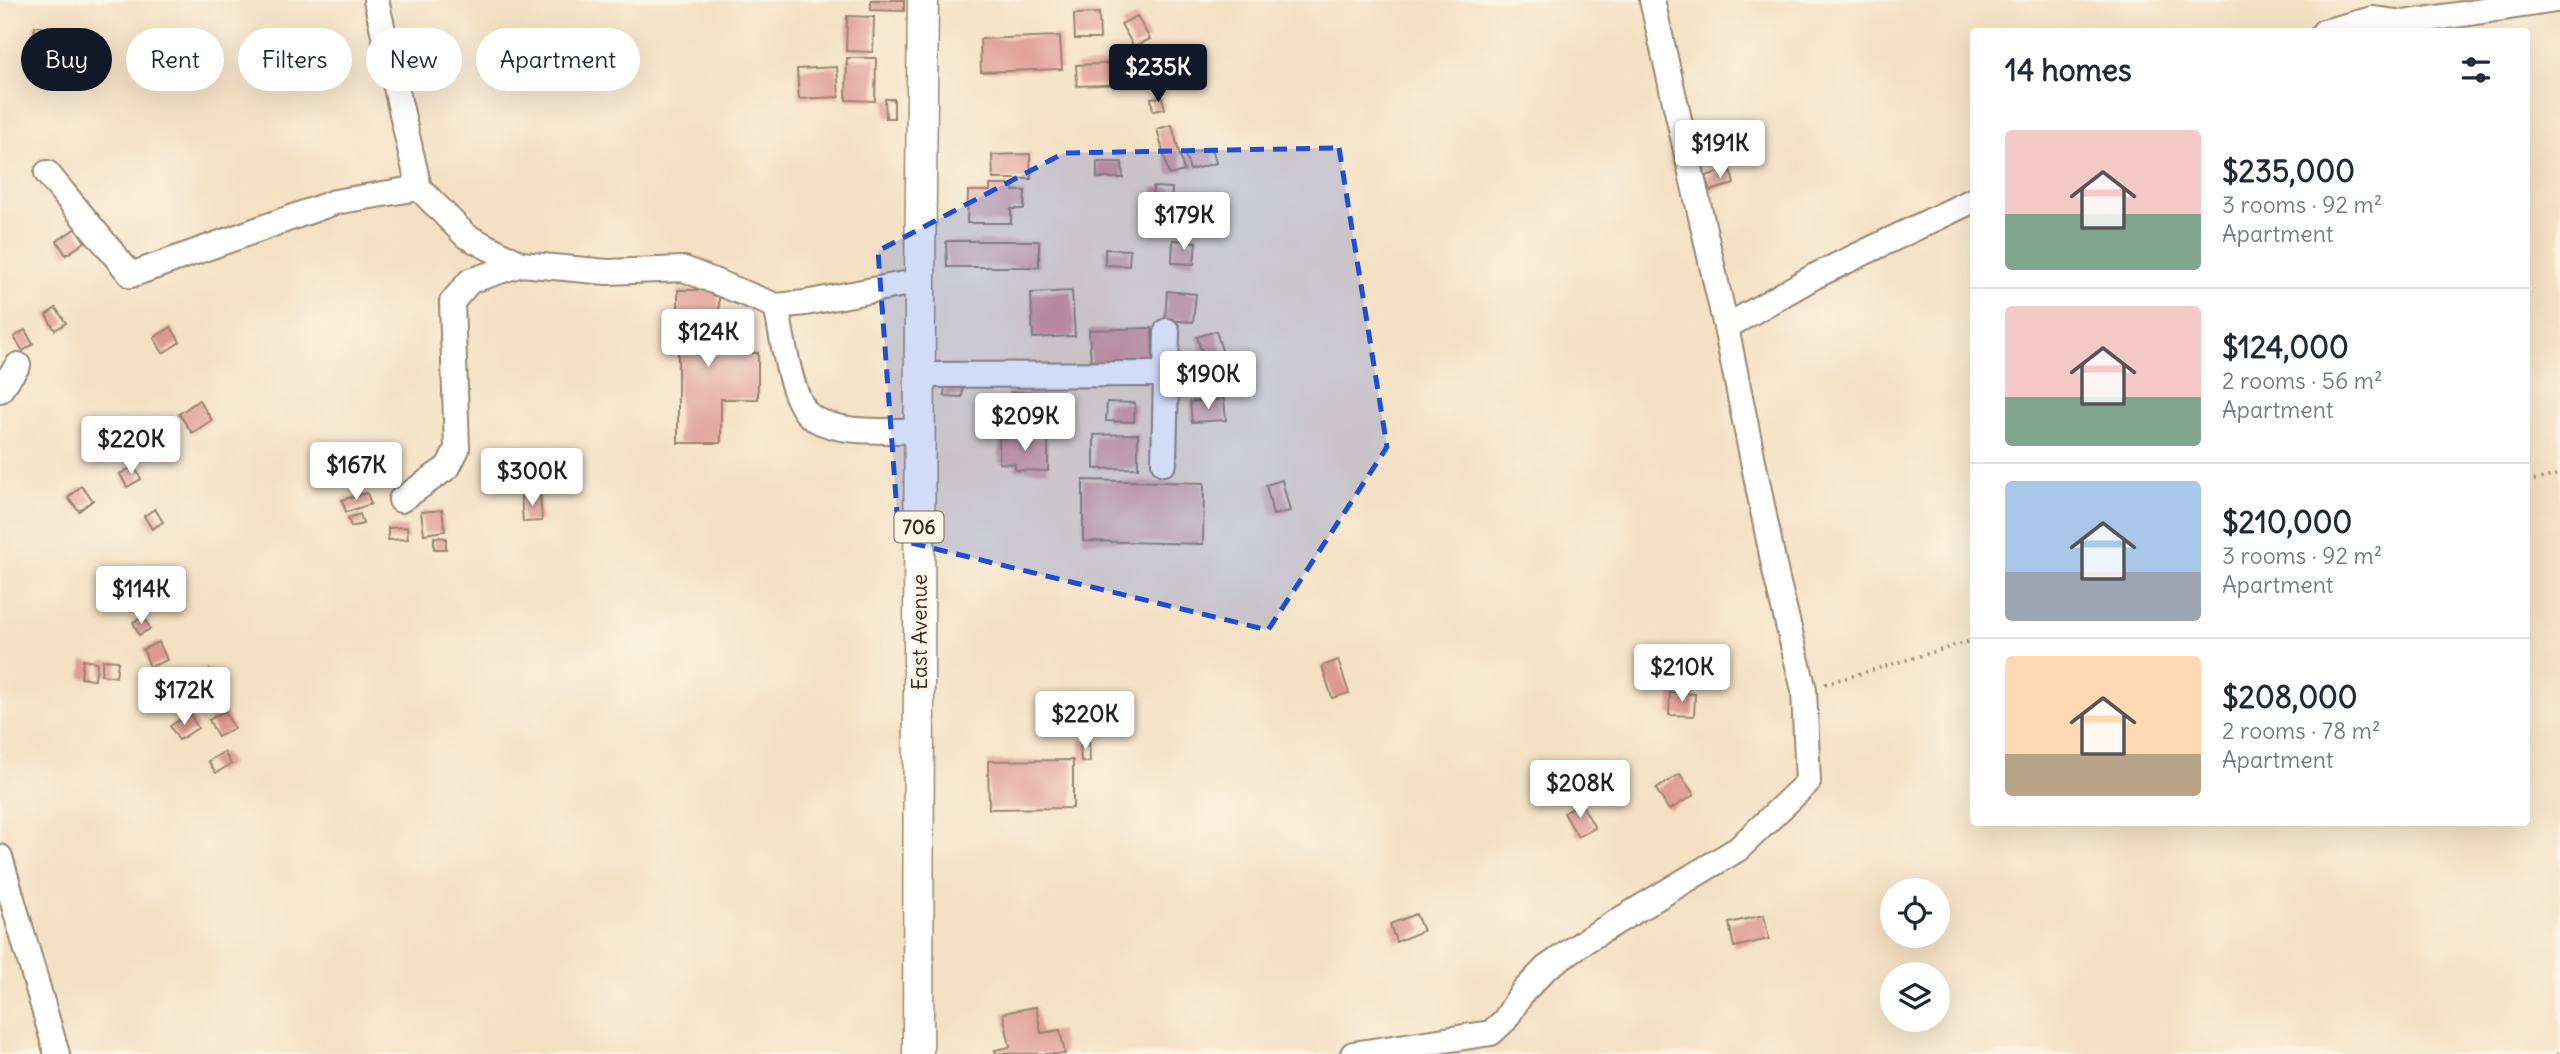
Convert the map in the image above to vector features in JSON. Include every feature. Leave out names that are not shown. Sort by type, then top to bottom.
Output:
[{"type":"main road","name":"East Avenue","points":[[918,1054],[919,281],[923,0]]},
{"type":"street","points":[[376,0],[419,188],[466,236],[521,264],[607,272],[684,269],[776,306],[919,281]]},
{"type":"street","points":[[1353,1054],[1439,1048],[1491,1033],[1504,1020],[1522,993],[1546,968],[1588,939],[1738,849],[1808,782],[1804,690],[1776,575],[1726,327],[1652,0]]},
{"type":"street","points":[[2339,28],[2372,19],[2403,23],[2556,0]]},
{"type":"street","points":[[47,173],[131,275],[335,202],[419,188]]},
{"type":"street","points":[[1726,327],[1815,275],[1970,202]]},
{"type":"street","points":[[401,500],[448,467],[457,449],[452,302],[470,281],[521,264]]},
{"type":"street","points":[[776,306],[795,394],[810,417],[840,428],[920,431]]},
{"type":"street","points":[[1164,464],[1167,331]]},
{"type":"street","points":[[0,390],[18,365]]},
{"type":"street","points":[[919,375],[1166,374]]},
{"type":"street","points":[[0,857],[57,1054]]},
{"type":"path","points":[[2530,480],[2560,474]]},
{"type":"path","points":[[1804,690],[1970,641]]},
{"type":"highlighted area","points":[[1339,148],[1387,447],[1268,630],[899,540],[878,251],[1064,153]]},
{"type":"building","points":[[871,0],[904,0],[904,11],[871,10]]},
{"type":"building","points":[[1099,13],[1100,39],[1075,39],[1074,14]]},
{"type":"building","points":[[847,16],[874,17],[873,52],[846,51]]},
{"type":"building","points":[[1137,16],[1150,39],[1134,47],[1121,24]]},
{"type":"building","points":[[1060,36],[1062,69],[981,72],[980,39]]},
{"type":"building","points":[[1138,48],[1144,58],[1135,64],[1129,54]]},
{"type":"building","points":[[847,58],[876,58],[875,101],[846,100]]},
{"type":"building","points":[[1124,63],[1125,84],[1077,86],[1076,65]]},
{"type":"building","points":[[837,67],[839,97],[799,99],[797,69]]},
{"type":"building","points":[[1162,97],[1165,109],[1153,111],[1151,98]]},
{"type":"building","points":[[885,99],[894,99],[894,118],[886,118]]},
{"type":"building","points":[[1172,125],[1184,171],[1169,175],[1157,129]]},
{"type":"building","points":[[1212,147],[1216,163],[1190,170],[1185,154]]},
{"type":"building","points":[[1030,154],[1031,179],[993,179],[992,155]]},
{"type":"building","points":[[1097,162],[1122,162],[1123,178],[1097,178]]},
{"type":"building","points":[[1730,169],[1734,184],[1710,191],[1706,176]]},
{"type":"building","points":[[990,185],[1013,185],[1013,191],[1025,191],[1024,209],[1011,209],[1011,223],[967,223],[968,191],[990,191]]},
{"type":"building","points":[[1153,187],[1172,188],[1171,214],[1152,213]]},
{"type":"building","points":[[76,228],[85,242],[66,255],[57,241]]},
{"type":"building","points":[[1173,240],[1196,242],[1194,264],[1172,263]]},
{"type":"building","points":[[946,241],[1039,241],[1039,267],[947,267]]},
{"type":"building","points":[[1105,249],[1130,250],[1129,266],[1105,265]]},
{"type":"building","points":[[678,290],[719,290],[719,353],[758,353],[758,399],[721,399],[721,443],[678,443]]},
{"type":"building","points":[[1072,291],[1075,336],[1033,338],[1031,293]]},
{"type":"building","points":[[1167,291],[1196,294],[1193,322],[1165,320]]},
{"type":"building","points":[[56,308],[66,323],[55,330],[46,315]]},
{"type":"building","points":[[723,318],[733,319],[732,340],[722,339]]},
{"type":"building","points":[[171,327],[180,342],[163,353],[154,338]]},
{"type":"building","points":[[1152,328],[1153,363],[1091,365],[1089,330]]},
{"type":"building","points":[[25,330],[33,344],[23,351],[14,337]]},
{"type":"building","points":[[1216,331],[1225,360],[1206,366],[1197,337]]},
{"type":"building","points":[[945,385],[963,387],[962,397],[944,396]]},
{"type":"building","points":[[1010,392],[1040,393],[1039,432],[1010,431],[1010,421],[998,420],[998,402],[1009,403]]},
{"type":"building","points":[[1224,399],[1226,420],[1192,422],[1190,402]]},
{"type":"building","points":[[199,400],[212,420],[192,433],[179,414]]},
{"type":"building","points":[[1107,402],[1135,403],[1134,422],[1106,421]]},
{"type":"building","points":[[1138,434],[1138,468],[1094,469],[1094,435]]},
{"type":"building","points":[[999,437],[1048,439],[1048,471],[1015,470],[1015,464],[999,463]]},
{"type":"building","points":[[134,466],[141,479],[127,487],[120,474]]},
{"type":"building","points":[[1083,480],[1204,483],[1203,544],[1083,541]]},
{"type":"building","points":[[1282,480],[1290,511],[1273,515],[1266,485]]},
{"type":"building","points":[[81,486],[93,500],[79,511],[68,498]]},
{"type":"building","points":[[367,493],[371,504],[346,512],[342,500]]},
{"type":"building","points":[[540,494],[542,521],[523,522],[521,495]]},
{"type":"building","points":[[155,509],[163,522],[152,529],[144,516]]},
{"type":"building","points":[[442,510],[445,531],[424,534],[421,512]]},
{"type":"building","points":[[360,514],[363,524],[351,527],[348,518]]},
{"type":"building","points":[[407,527],[408,539],[388,540],[388,528]]},
{"type":"building","points":[[434,537],[446,538],[446,549],[434,549]]},
{"type":"building","points":[[144,617],[150,629],[139,635],[133,622]]},
{"type":"building","points":[[159,642],[167,660],[150,667],[143,649]]},
{"type":"building","points":[[83,660],[97,662],[95,680],[81,678]]},
{"type":"building","points":[[103,660],[118,661],[116,677],[101,675]]},
{"type":"building","points":[[1338,660],[1349,693],[1332,698],[1322,666]]},
{"type":"building","points":[[210,669],[220,686],[208,692],[199,676]]},
{"type":"building","points":[[1670,692],[1695,694],[1694,716],[1669,715]]},
{"type":"building","points":[[225,711],[234,728],[218,737],[209,720]]},
{"type":"building","points":[[190,714],[198,728],[179,740],[170,726]]},
{"type":"building","points":[[1089,740],[1090,762],[1081,762],[1080,741]]},
{"type":"building","points":[[224,752],[231,764],[216,773],[208,761]]},
{"type":"building","points":[[1073,760],[1073,808],[989,809],[988,761]]},
{"type":"building","points":[[1680,774],[1694,795],[1669,810],[1656,789]]},
{"type":"building","points":[[1581,803],[1595,828],[1578,837],[1564,813]]},
{"type":"building","points":[[1416,914],[1423,931],[1396,942],[1390,924]]},
{"type":"building","points":[[1764,915],[1769,939],[1734,947],[1729,923]]},
{"type":"building","points":[[1036,1007],[1041,1033],[1060,1030],[1065,1054],[996,1054],[995,1050],[1010,1047],[1003,1013]]}]
